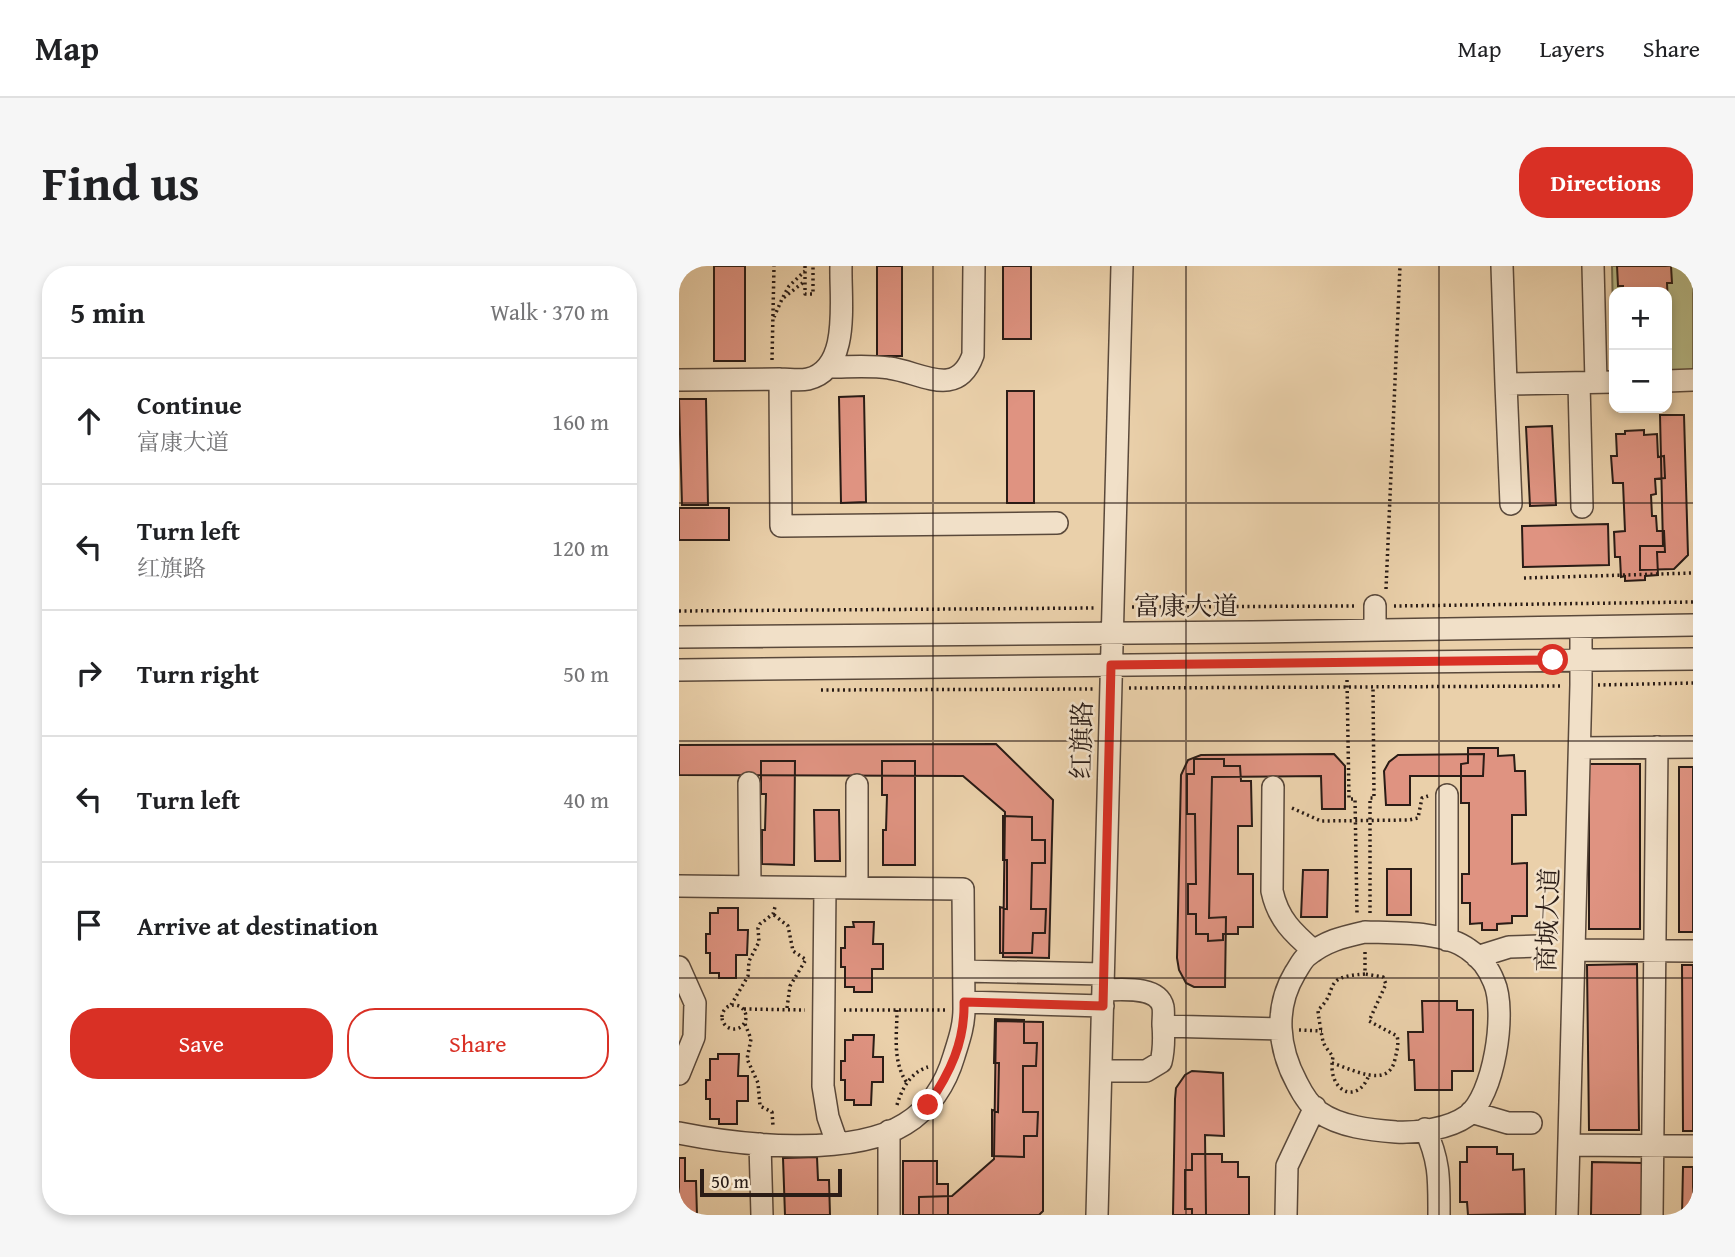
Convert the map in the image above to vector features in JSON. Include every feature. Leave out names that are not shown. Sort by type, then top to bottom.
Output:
[{"type":"street","points":[[679,380],[806,380],[820,374],[829,367],[837,353],[841,266]]},
{"type":"street","points":[[829,367],[891,368],[937,381],[960,376],[968,368],[973,355],[974,266]]},
{"type":"street","name":"红旗路","points":[[1097,1215],[1122,266]]},
{"type":"street","points":[[1502,266],[1511,504]]},
{"type":"street","points":[[1582,507],[1596,382],[1593,266]]},
{"type":"street","points":[[776,379],[781,526],[1057,523]]},
{"type":"street","points":[[1672,381],[1693,380]]},
{"type":"street","points":[[1506,384],[1596,382]]},
{"type":"street","points":[[1375,630],[1380,599]]},
{"type":"street","name":"富康大道","points":[[679,637],[1693,625]]},
{"type":"street","name":"商城大道","points":[[1567,1215],[1581,627]]},
{"type":"street","points":[[679,670],[1693,659]]},
{"type":"street","points":[[1653,1215],[1657,747]]},
{"type":"street","points":[[1580,748],[1693,747]]},
{"type":"street","points":[[750,783],[750,887]]},
{"type":"street","points":[[857,785],[857,888]]},
{"type":"street","points":[[1447,795],[1447,940]]},
{"type":"street","points":[[1273,797],[1272,891],[1275,903],[1282,920],[1314,951]]},
{"type":"street","points":[[679,887],[963,889],[964,971],[964,1023],[948,1076],[928,1105],[904,1125],[863,1140],[797,1147],[725,1142],[679,1133]]},
{"type":"street","points":[[825,888],[815,961],[824,1010],[823,1086],[828,1117],[837,1143]]},
{"type":"street","points":[[1403,932],[1447,940],[1467,947],[1484,964],[1495,984],[1500,1031],[1492,1068],[1480,1102],[1467,1116],[1443,1126],[1409,1133],[1376,1130],[1342,1122],[1319,1112],[1303,1094],[1288,1067],[1280,1029],[1281,1009],[1288,985],[1305,957],[1331,940],[1364,933],[1403,932]]},
{"type":"street","points":[[1477,957],[1509,947],[1539,946]]},
{"type":"street","points":[[1574,950],[1693,951]]},
{"type":"street","points":[[679,967],[695,1003],[694,1037],[679,1074]]},
{"type":"street","points":[[964,971],[1103,990],[1137,991],[1152,994],[1159,999],[1163,1006],[1161,1062],[1146,1071],[1101,1071]]},
{"type":"street","points":[[964,1006],[1103,990]]},
{"type":"street","points":[[1163,1026],[1280,1029]]},
{"type":"street","points":[[1286,1215],[1287,1166],[1315,1107]]},
{"type":"street","points":[[1471,1112],[1508,1123],[1531,1123]]},
{"type":"street","points":[[889,1215],[892,1129]]},
{"type":"street","points":[[1425,1129],[1436,1152],[1439,1215]]},
{"type":"street","points":[[762,1215],[768,1145]]},
{"type":"street","points":[[1569,1145],[1693,1146]]},
{"type":"path","points":[[773,266],[776,379]]},
{"type":"path","points":[[805,269],[805,294],[813,294],[813,266]]},
{"type":"path","points":[[1380,599],[1400,266]]},
{"type":"path","points":[[773,318],[789,286],[805,269]]},
{"type":"path","points":[[782,299],[805,281]]},
{"type":"path","points":[[1524,578],[1693,573]]},
{"type":"path","points":[[679,611],[1114,608],[1380,599],[1693,603]]},
{"type":"path","points":[[1364,933],[1370,798],[1374,798],[1373,662]]},
{"type":"path","points":[[1347,663],[1349,799],[1355,799],[1365,974]]},
{"type":"path","points":[[818,690],[1693,683]]},
{"type":"path","points":[[1273,797],[1321,821],[1356,821],[1418,818],[1422,798],[1447,795]]},
{"type":"path","points":[[745,1024],[734,1029],[726,1026],[723,1014],[748,976],[749,961],[759,942],[758,928],[773,915],[774,887]]},
{"type":"path","points":[[773,915],[789,926],[795,954],[815,961],[790,986],[786,1009]]},
{"type":"path","points":[[1332,1063],[1369,1075],[1382,1076],[1392,1069],[1399,1040],[1387,1029],[1369,1021],[1386,984],[1383,977],[1365,974],[1343,976],[1334,982],[1327,1001],[1318,1010],[1323,1041],[1333,1056],[1332,1063],[1332,1076],[1338,1086],[1347,1091],[1357,1090],[1366,1083],[1369,1075]]},
{"type":"path","points":[[731,1005],[744,1009],[824,1010],[964,1006]]},
{"type":"path","points":[[744,1009],[745,1024],[751,1039],[748,1065],[758,1083],[760,1106],[772,1112],[768,1145]]},
{"type":"path","points":[[897,1010],[897,1061],[899,1072],[907,1083]]},
{"type":"path","points":[[892,1129],[896,1109],[907,1083],[923,1068],[952,1065]]},
{"type":"green space","points":[[1612,266],[1693,266],[1693,378],[1672,379],[1672,287],[1612,287]]},
{"type":"building","points":[[714,266],[745,266],[745,361],[714,361]]},
{"type":"building","points":[[877,266],[902,266],[902,356],[877,356]]},
{"type":"building","points":[[1003,266],[1031,266],[1031,339],[1003,339]]},
{"type":"building","points":[[1617,266],[1671,266],[1672,283],[1667,283],[1667,287],[1618,286]]},
{"type":"building","points":[[1007,391],[1034,391],[1034,503],[1007,503]]},
{"type":"building","points":[[864,396],[866,502],[841,503],[839,397]]},
{"type":"building","points":[[679,399],[706,399],[708,505],[682,505]]},
{"type":"building","points":[[1660,415],[1684,415],[1688,555],[1674,569],[1640,570],[1640,546],[1663,546]]},
{"type":"building","points":[[1552,426],[1556,505],[1530,506],[1526,427]]},
{"type":"building","points":[[1644,430],[1644,435],[1657,434],[1658,457],[1664,456],[1665,478],[1655,479],[1656,494],[1651,495],[1652,516],[1656,516],[1657,531],[1664,531],[1665,552],[1657,552],[1658,575],[1645,576],[1645,580],[1625,581],[1625,576],[1621,577],[1620,557],[1615,557],[1614,532],[1625,531],[1623,483],[1613,483],[1611,456],[1617,456],[1616,434]]},
{"type":"building","points":[[679,508],[729,508],[729,540],[679,540]]},
{"type":"building","points":[[1608,524],[1609,565],[1523,567],[1522,526]]},
{"type":"building","points":[[996,744],[1053,800],[1049,958],[1003,957],[1005,812],[963,776],[679,775],[679,745]]},
{"type":"building","points":[[1468,748],[1498,748],[1498,756],[1514,755],[1515,771],[1525,771],[1526,815],[1512,815],[1512,864],[1527,863],[1527,916],[1512,916],[1512,923],[1497,924],[1497,930],[1482,930],[1482,923],[1470,924],[1470,903],[1462,903],[1462,874],[1469,874],[1469,803],[1461,803],[1461,764],[1468,763]]},
{"type":"building","points":[[1334,754],[1345,766],[1345,809],[1322,809],[1321,776],[1212,777],[1209,918],[1226,917],[1225,987],[1194,987],[1186,983],[1179,970],[1177,958],[1181,775],[1188,760],[1201,755]]},
{"type":"building","points":[[1484,754],[1483,776],[1410,776],[1410,805],[1386,805],[1384,771],[1389,762],[1398,755]]},
{"type":"building","points":[[1194,759],[1224,759],[1224,766],[1240,766],[1241,781],[1251,781],[1252,826],[1238,826],[1238,874],[1253,874],[1253,927],[1238,927],[1238,934],[1223,934],[1223,940],[1208,941],[1208,934],[1196,934],[1196,914],[1188,914],[1188,884],[1196,884],[1195,814],[1187,814],[1187,774],[1194,774]]},
{"type":"building","points":[[761,761],[795,761],[794,865],[762,864],[766,794],[761,794]]},
{"type":"building","points":[[882,761],[915,761],[915,865],[883,865],[887,795],[882,795]]},
{"type":"building","points":[[1589,764],[1640,764],[1640,929],[1589,929]]},
{"type":"building","points":[[1679,767],[1693,767],[1693,932],[1679,932]]},
{"type":"building","points":[[814,810],[839,810],[840,861],[815,861]]},
{"type":"building","points":[[1003,816],[1032,817],[1032,840],[1045,840],[1045,863],[1032,863],[1031,909],[1046,909],[1045,933],[1033,933],[1032,953],[1000,953],[1000,907],[1007,909],[1007,860],[1003,860]]},
{"type":"building","points":[[1387,869],[1411,869],[1411,915],[1387,915]]},
{"type":"building","points":[[1303,870],[1328,870],[1327,917],[1301,917]]},
{"type":"building","points":[[718,908],[738,908],[738,930],[748,930],[747,955],[736,955],[736,978],[719,978],[719,973],[710,973],[706,934],[710,934],[710,913],[718,913]]},
{"type":"building","points":[[853,922],[874,922],[873,944],[883,944],[883,969],[872,969],[872,992],[854,992],[854,987],[845,987],[841,948],[845,948],[845,927],[854,927]]},
{"type":"building","points":[[1637,964],[1639,1130],[1589,1130],[1587,965]]},
{"type":"building","points":[[1682,965],[1693,965],[1693,1131],[1683,1131]]},
{"type":"building","points":[[1422,1001],[1457,1001],[1457,1010],[1473,1010],[1473,1071],[1452,1071],[1452,1090],[1415,1090],[1414,1060],[1409,1060],[1408,1032],[1423,1032]]},
{"type":"building","points":[[995,1019],[1024,1020],[1024,1043],[1037,1043],[1036,1066],[1023,1066],[1023,1112],[1038,1112],[1037,1136],[1024,1136],[1024,1157],[992,1156],[992,1110],[998,1112],[999,1063],[994,1063]]},
{"type":"building","points":[[996,1021],[1043,1022],[1043,1211],[1039,1215],[919,1215],[919,1197],[952,1196],[994,1159]]},
{"type":"building","points":[[853,1035],[874,1035],[873,1057],[883,1057],[883,1082],[872,1082],[871,1105],[854,1105],[854,1100],[845,1100],[841,1061],[845,1061],[845,1040],[853,1040]]},
{"type":"building","points":[[718,1054],[739,1054],[738,1076],[748,1076],[748,1101],[737,1101],[737,1124],[719,1124],[719,1119],[710,1119],[706,1080],[710,1080],[710,1059],[718,1059]]},
{"type":"building","points":[[1192,1071],[1223,1073],[1224,1136],[1205,1135],[1206,1215],[1173,1215],[1176,1088],[1185,1075]]},
{"type":"building","points":[[1467,1147],[1497,1147],[1497,1154],[1513,1154],[1513,1170],[1524,1169],[1525,1214],[1468,1215],[1467,1202],[1460,1202],[1460,1162],[1467,1162]]},
{"type":"building","points":[[1192,1154],[1222,1154],[1222,1162],[1238,1162],[1238,1177],[1249,1177],[1249,1215],[1192,1215],[1192,1209],[1185,1209],[1185,1170],[1192,1170]]},
{"type":"building","points":[[817,1157],[818,1180],[829,1180],[830,1215],[785,1215],[783,1158]]},
{"type":"building","points":[[679,1158],[685,1158],[685,1181],[696,1181],[697,1215],[679,1215]]},
{"type":"building","points":[[903,1161],[937,1161],[937,1184],[948,1184],[948,1215],[903,1215]]},
{"type":"building","points":[[1592,1162],[1643,1163],[1642,1215],[1591,1215]]},
{"type":"building","points":[[1683,1167],[1693,1167],[1693,1215],[1682,1215]]},
{"type":"route","points":[[928,1105],[948,1076],[964,1023],[964,1002],[1103,1006],[1111,665],[1553,660]]}]
